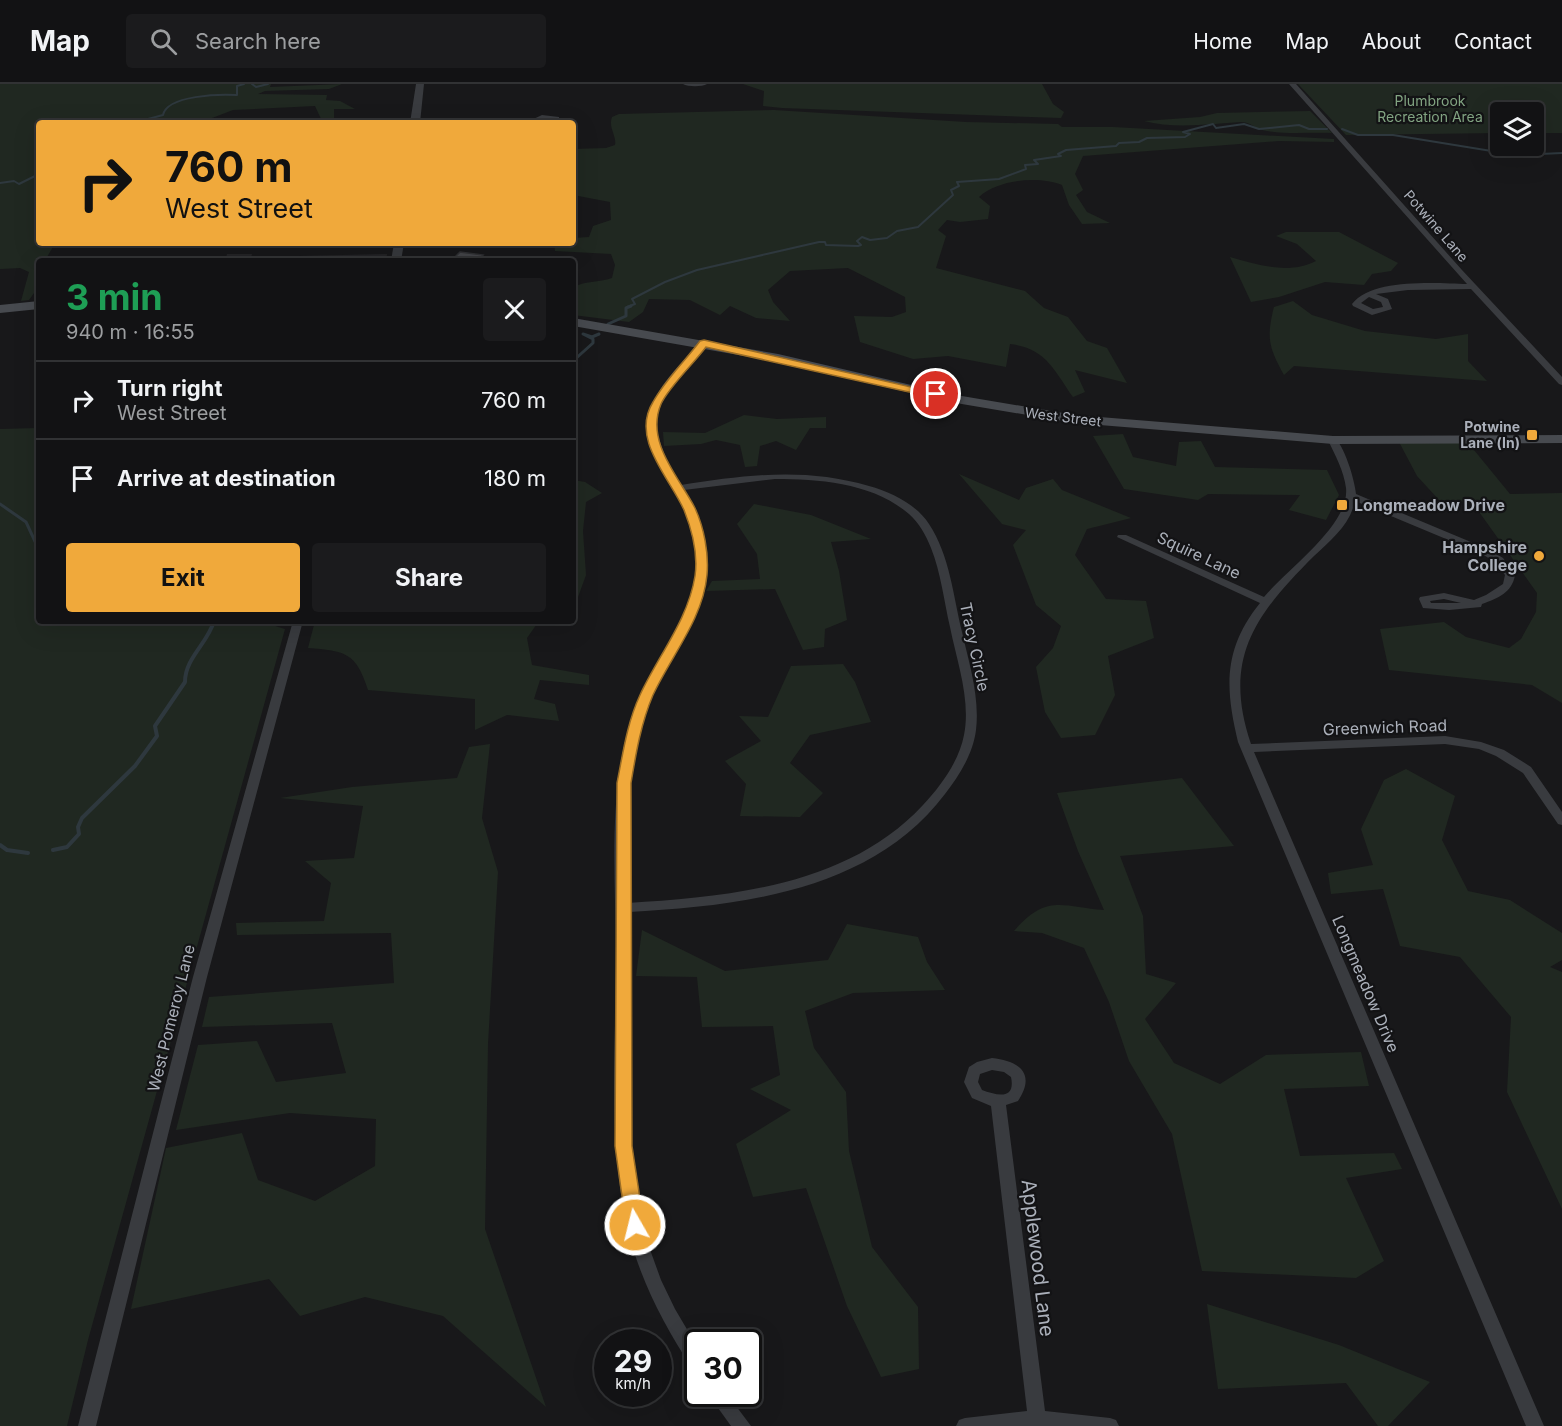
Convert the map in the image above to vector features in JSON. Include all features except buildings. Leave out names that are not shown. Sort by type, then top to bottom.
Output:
[{"type":"main road","points":[[0,309],[36,305]]},
{"type":"main road","name":"West Street","points":[[576,322],[704,343],[1027,413],[1125,424],[1333,440],[1562,439]]},
{"type":"street","points":[[415,120],[420,84]]},
{"type":"street","points":[[686,84],[705,84]]},
{"type":"street","name":"Potwine Lane","points":[[1292,84],[1335,129],[1471,287],[1562,382]]},
{"type":"street","points":[[536,120],[549,116],[558,120]]},
{"type":"street","points":[[1371,295],[1407,286],[1471,287]]},
{"type":"street","points":[[684,1339],[654,1284],[635,1225],[623,1146],[624,783],[634,728],[647,695],[692,611],[701,575],[699,537],[679,489],[655,448],[651,429],[652,416],[664,392],[704,343]]},
{"type":"street","points":[[1333,440],[1347,474],[1351,495],[1472,546],[1499,560],[1510,575],[1508,585],[1477,604]]},
{"type":"street","name":"Tracy Circle","points":[[623,908],[721,901],[779,890],[868,854],[894,838],[939,795],[964,755],[971,725],[969,688],[937,550],[915,514],[879,492],[832,478],[806,474],[760,475],[679,489]]},
{"type":"street","name":"Longmeadow Drive","points":[[1351,495],[1338,528],[1264,601],[1244,635],[1236,669],[1237,709],[1247,748],[1535,1426]]},
{"type":"street","name":"Squire Lane","points":[[1122,537],[1264,601]]},
{"type":"street","name":"West Pomeroy Lane","points":[[87,1426],[200,977],[297,624]]},
{"type":"street","name":"Greenwich Road","points":[[1247,748],[1438,740],[1481,746],[1506,756],[1527,770],[1562,821]]},
{"type":"street","name":"Applewood Lane","points":[[998,1102],[1037,1418]]},
{"type":"street","points":[[727,1407],[742,1426]]},
{"type":"street","points":[[965,1426],[1037,1418],[1110,1426]]},
{"type":"shaded area","points":[[227,254],[252,254],[251,257],[387,254],[386,258],[226,258]]},
{"type":"green space","points":[[0,84],[271,84],[270,87],[342,84],[329,89],[265,91],[258,94],[327,95],[326,100],[340,101],[355,109],[334,109],[334,120],[322,120],[315,106],[233,110],[207,120],[36,120],[36,246],[53,246],[47,258],[36,258],[36,290],[29,300],[21,301],[29,272],[20,268],[0,269]]},
{"type":"green space","points":[[743,84],[1042,84],[1053,104],[1064,112],[1061,118],[782,108],[763,106],[764,91]]},
{"type":"green space","name":"Plumbrook Recreation Area","points":[[1298,84],[1562,84],[1562,133],[1544,133],[1544,102],[1490,102],[1490,133],[1346,135]]},
{"type":"green space","points":[[774,110],[966,122],[1058,124],[1062,127],[1113,127],[1334,139],[1334,142],[1279,141],[1083,156],[1075,174],[1083,190],[1076,195],[1087,212],[1110,223],[1082,224],[1069,205],[1062,185],[1031,180],[997,186],[979,197],[990,206],[988,219],[960,222],[947,220],[938,230],[946,236],[936,268],[1025,291],[1044,308],[1068,317],[1087,341],[1107,348],[1127,383],[1075,370],[1085,392],[1073,397],[1054,369],[1041,355],[1022,346],[1010,344],[1006,367],[948,356],[913,359],[860,342],[854,316],[892,317],[906,312],[905,297],[848,268],[790,271],[768,290],[773,302],[790,321],[756,318],[730,306],[720,315],[690,300],[649,299],[643,312],[629,322],[576,315],[576,287],[612,278],[615,265],[611,254],[555,251],[554,246],[576,246],[576,238],[589,237],[593,226],[611,220],[610,202],[576,196],[576,149],[606,148],[615,145],[611,121],[612,117],[619,114]]},
{"type":"green space","points":[[1310,111],[1332,133],[1270,132],[1241,122],[1180,125],[1144,121],[1200,117],[1217,113]]},
{"type":"green space","points":[[1286,232],[1339,232],[1398,263],[1391,271],[1372,274],[1364,285],[1325,282],[1279,297],[1251,302],[1230,257],[1284,268],[1316,261],[1297,244],[1276,236]]},
{"type":"green space","points":[[1293,301],[1312,315],[1365,331],[1436,339],[1468,334],[1468,361],[1487,381],[1294,366],[1284,375],[1272,350],[1270,327],[1274,307]]},
{"type":"green space","points":[[744,415],[777,419],[826,417],[826,428],[810,428],[796,450],[776,441],[760,446],[757,466],[745,467],[740,445],[716,440],[701,444],[664,446],[663,432],[705,433]]},
{"type":"green space","points":[[36,428],[36,624],[269,624],[285,629],[88,1340],[67,1426],[0,1426],[0,429]]},
{"type":"green space","points":[[1123,434],[1133,457],[1176,466],[1179,442],[1201,441],[1215,467],[1327,470],[1339,495],[1326,520],[1289,510],[1300,495],[1208,494],[1198,500],[1124,489],[1093,436]]},
{"type":"green space","points":[[1465,439],[1510,494],[1562,493],[1562,703],[1532,685],[1389,670],[1380,629],[1444,622],[1466,637],[1509,648],[1521,639],[1536,612],[1537,593],[1472,502],[1440,501],[1417,476],[1398,440]]},
{"type":"green space","points":[[959,474],[1019,500],[1026,488],[1053,479],[1062,490],[1131,518],[1087,529],[1075,555],[1106,599],[1146,601],[1154,638],[1108,656],[1115,695],[1095,735],[1061,738],[1045,712],[1036,667],[1053,648],[1061,626],[1036,605],[1013,545],[1026,530],[1002,524]]},
{"type":"green space","points":[[576,480],[585,482],[602,493],[586,502],[583,531],[586,575],[576,603]]},
{"type":"green space","points":[[754,504],[811,515],[871,539],[831,542],[839,571],[847,620],[825,629],[824,647],[803,650],[775,589],[706,591],[712,581],[760,579],[757,554],[737,524]]},
{"type":"green space","points":[[314,624],[537,624],[527,638],[532,665],[589,675],[589,685],[540,680],[534,699],[555,704],[559,721],[507,715],[475,730],[475,699],[368,690],[359,668],[347,656],[331,650],[308,648]]},
{"type":"green space","points":[[843,664],[855,682],[871,722],[810,735],[790,763],[823,793],[800,817],[740,816],[746,784],[725,761],[761,741],[739,716],[768,717],[791,666]]},
{"type":"green space","points":[[490,744],[482,818],[498,872],[488,1044],[485,1229],[546,1407],[443,1316],[365,1297],[300,1316],[269,1279],[131,1309],[166,1148],[242,1133],[258,1180],[315,1201],[375,1166],[376,1119],[290,1113],[176,1130],[198,1045],[257,1041],[276,1082],[346,1073],[332,1023],[202,1027],[209,997],[394,983],[391,933],[237,935],[236,923],[324,921],[331,883],[305,861],[354,858],[363,806],[280,798],[352,787],[457,778],[469,747]]},
{"type":"green space","points":[[1406,769],[1455,796],[1442,840],[1468,891],[1510,900],[1562,933],[1562,960],[1550,967],[1562,972],[1562,1209],[1507,1092],[1511,1017],[1460,957],[1400,946],[1383,889],[1331,894],[1328,873],[1373,865],[1361,829],[1384,780]]},
{"type":"green space","points":[[1182,778],[1234,846],[1120,856],[1143,916],[1146,974],[1176,983],[1145,1019],[1174,1063],[1220,1084],[1266,1055],[1361,1052],[1369,1086],[1284,1089],[1300,1156],[1394,1153],[1402,1169],[1346,1178],[1384,1261],[1356,1278],[1202,1271],[1172,1134],[1129,1061],[1109,1002],[1084,948],[1042,933],[1014,931],[1036,911],[1046,907],[1066,905],[1104,910],[1078,851],[1057,793]]},
{"type":"green space","points":[[847,924],[918,937],[927,962],[945,990],[853,993],[805,1011],[814,1048],[846,1092],[849,1151],[872,1247],[918,1307],[919,1369],[881,1377],[847,1306],[806,1188],[753,1197],[736,1144],[791,1110],[750,1089],[780,1075],[773,1026],[702,1027],[697,977],[636,976],[642,930],[725,971],[828,960]]},
{"type":"green space","points":[[1207,1304],[1339,1345],[1430,1382],[1388,1426],[1378,1426],[1346,1383],[1218,1389]]},
{"type":"waterway","points":[[144,120],[163,115],[167,108],[184,100],[196,97],[237,95],[237,86],[244,84]]},
{"type":"waterway","points":[[252,84],[256,87],[268,84]]},
{"type":"waterway","points":[[627,307],[635,304],[632,299],[665,282],[697,270],[819,242],[825,242],[826,245],[858,246],[861,245],[857,241],[862,237],[870,240],[887,238],[897,231],[918,227],[953,195],[951,190],[959,186],[957,182],[999,179],[1026,169],[1025,165],[1038,164],[1034,160],[1061,156],[1058,154],[1066,150],[1116,146],[1119,143],[1139,142],[1147,138],[1185,137],[1190,134],[1183,132],[1213,124],[1216,128],[1244,124],[1259,129],[1299,125],[1309,129],[1327,129]]},
{"type":"waterway","points":[[1342,129],[1358,135],[1393,135],[1516,155],[1562,153]]},
{"type":"waterway","points":[[0,183],[14,181],[19,184],[36,176]]},
{"type":"waterway","points":[[608,324],[626,316],[626,308],[631,306]]},
{"type":"waterway","points":[[576,358],[593,343],[593,339],[583,334],[592,337],[599,334]]},
{"type":"waterway","points":[[0,504],[26,522],[36,544]]},
{"type":"waterway","points":[[53,850],[67,847],[79,834],[78,827],[82,818],[135,766],[157,736],[155,726],[185,682],[189,665],[213,624]]},
{"type":"waterway","points":[[0,845],[7,850],[28,853]]},
{"type":"place","name":"Potwine Lane (In)","points":[[1532,435]]},
{"type":"place","name":"Longmeadow Drive","points":[[1342,505]]},
{"type":"place","name":"Hampshire College","points":[[1539,556]]},
{"type":"route","points":[[635,1225],[623,1146],[624,783],[634,728],[647,695],[692,611],[701,575],[699,537],[689,509],[655,448],[651,429],[656,404],[704,343],[936,394]]}]
